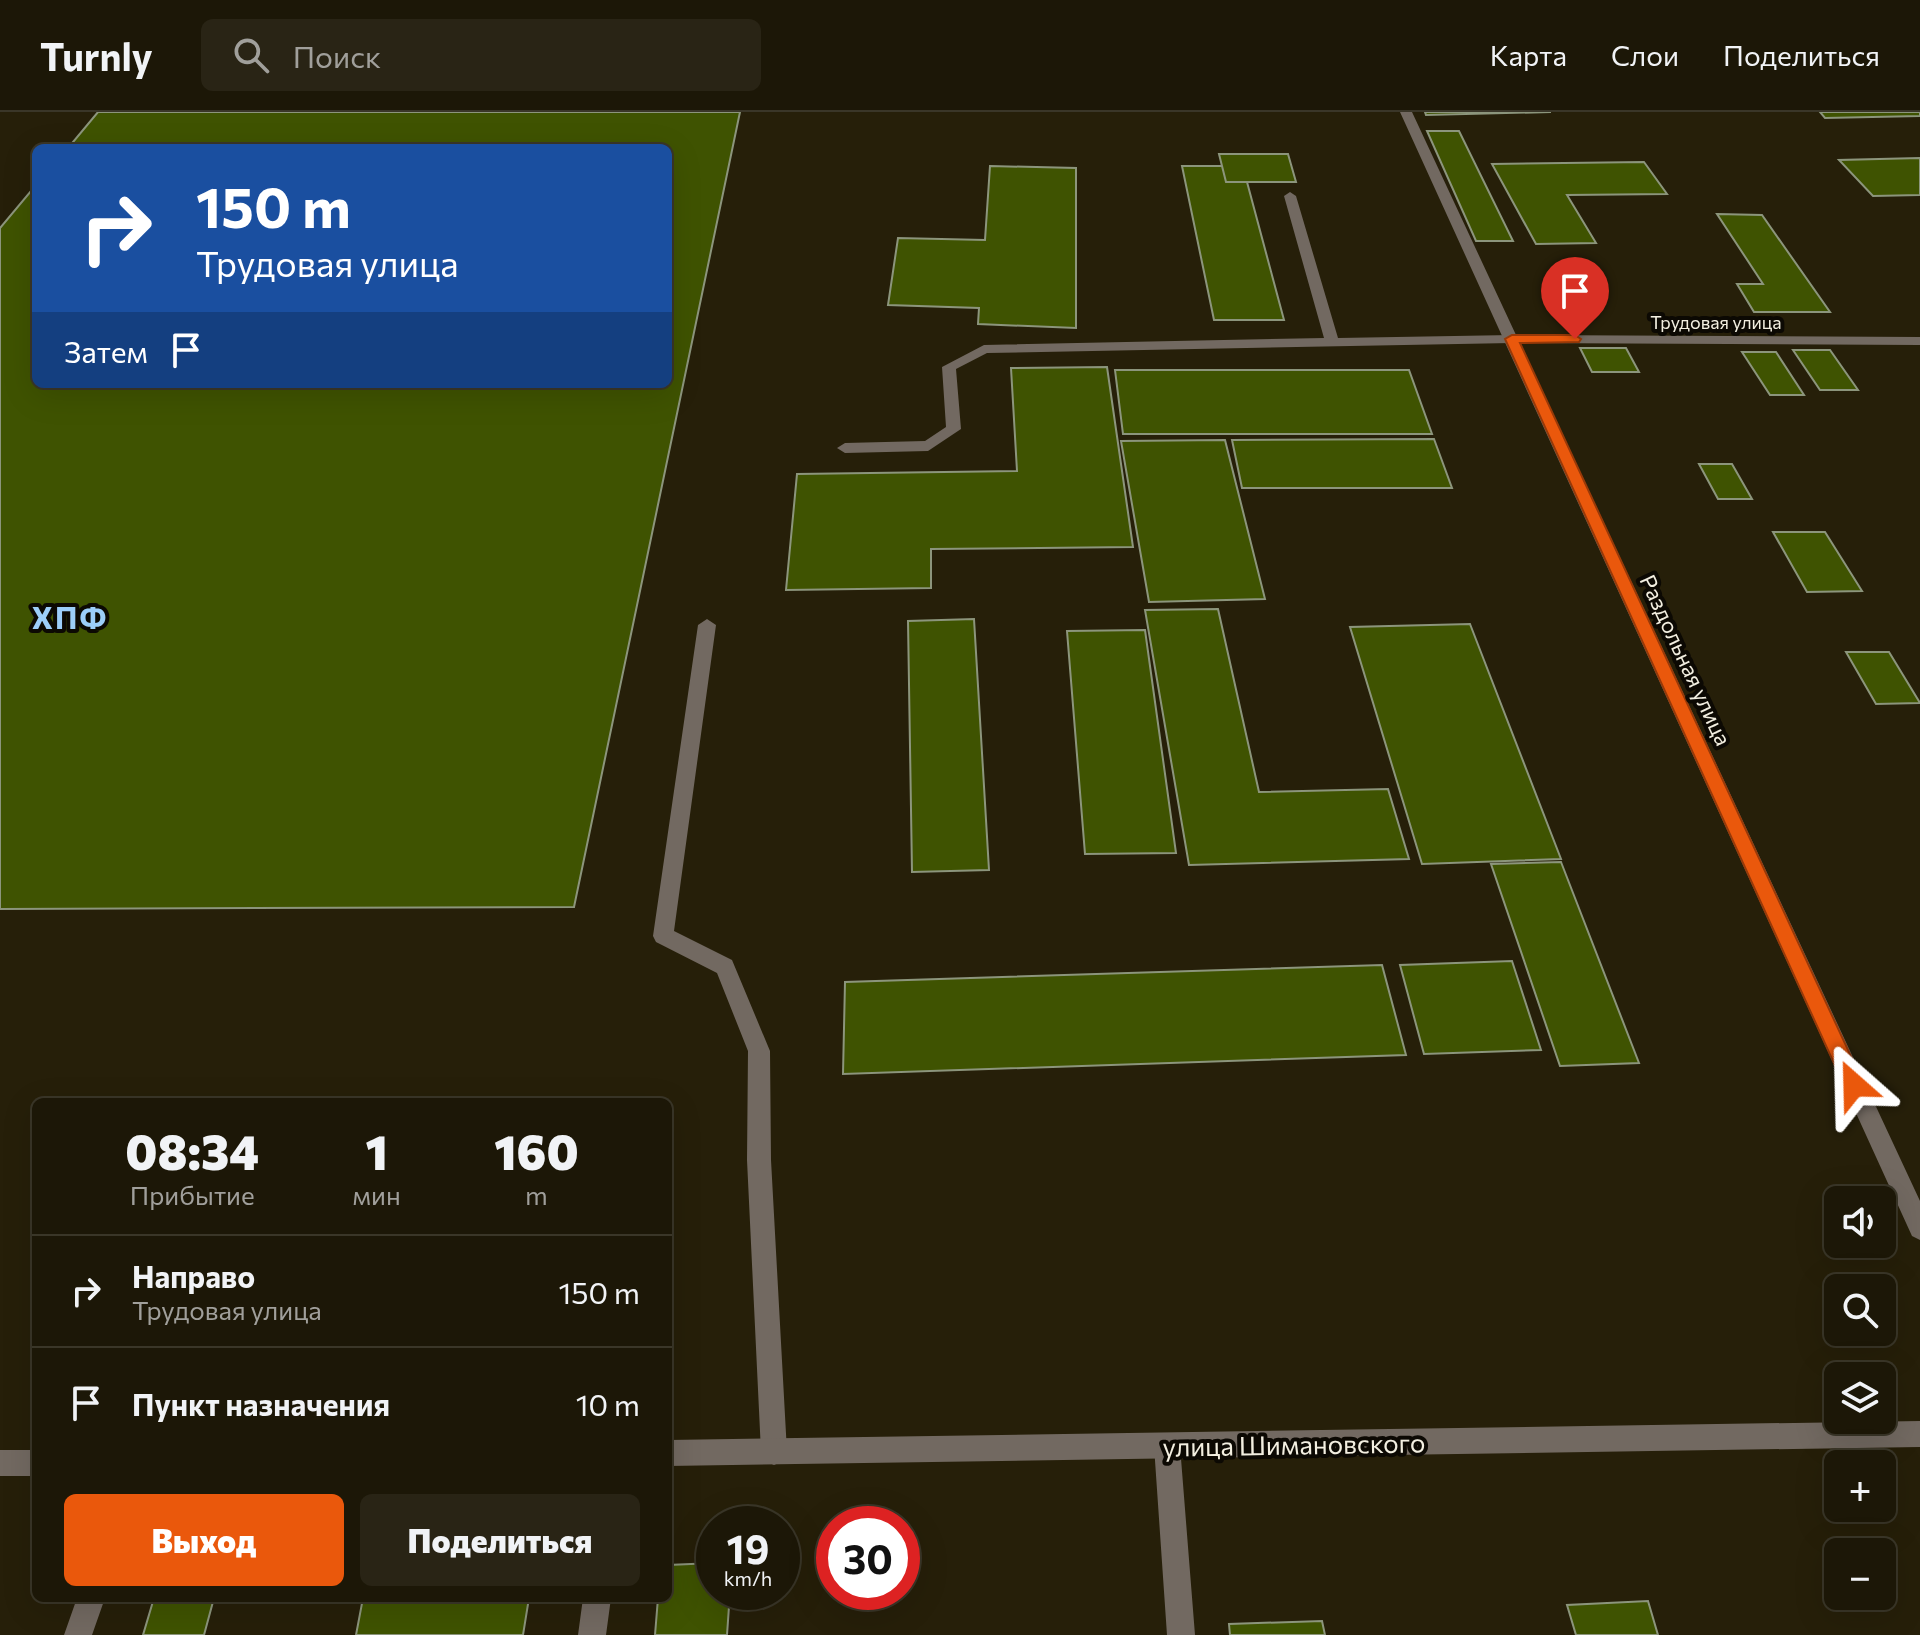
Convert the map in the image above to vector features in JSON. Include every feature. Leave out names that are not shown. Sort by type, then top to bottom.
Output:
[{"type":"street","name":"Раздольная улица","points":[[1406,112],[1920,1228]]},
{"type":"street","points":[[1290,196],[1332,342]]},
{"type":"street","name":"Трудовая улица","points":[[845,448],[928,446],[954,429],[949,367],[984,349],[1512,339],[1920,341]]},
{"type":"street","points":[[707,625],[663,936],[725,967],[759,1051],[759,1160],[774,1452]]},
{"type":"street","name":"улица Шимановского","points":[[672,1453],[1920,1434]]},
{"type":"street","points":[[1167,1446],[1181,1635]]},
{"type":"street","points":[[0,1463],[32,1463]]},
{"type":"street","points":[[78,1635],[90,1602]]},
{"type":"street","points":[[592,1635],[596,1602]]},
{"type":"building","points":[[98,112],[740,112],[574,907],[0,909],[0,228],[32,190],[32,388],[672,388],[672,144],[71,144]]},
{"type":"building","points":[[1425,112],[1551,112],[1426,115]]},
{"type":"building","points":[[1820,112],[1920,112],[1920,116],[1825,118]]},
{"type":"building","points":[[1427,131],[1459,131],[1513,241],[1476,241]]},
{"type":"building","points":[[1219,154],[1288,154],[1296,182],[1226,182]]},
{"type":"building","points":[[1920,158],[1920,195],[1873,196],[1839,160]]},
{"type":"building","points":[[1644,162],[1667,194],[1567,195],[1596,243],[1536,244],[1492,164]]},
{"type":"building","points":[[990,166],[1076,168],[1076,328],[978,324],[979,308],[888,305],[898,238],[985,240]]},
{"type":"building","points":[[1182,166],[1222,166],[1226,182],[1247,182],[1284,320],[1214,320]]},
{"type":"building","points":[[1717,214],[1762,215],[1830,312],[1754,312],[1737,284],[1763,284]]},
{"type":"building","points":[[1580,348],[1626,348],[1639,372],[1592,372]]},
{"type":"building","points":[[1793,350],[1830,350],[1858,390],[1820,390]]},
{"type":"building","points":[[1742,352],[1776,352],[1804,395],[1770,395]]},
{"type":"building","points":[[1107,367],[1133,547],[931,549],[931,588],[786,590],[797,474],[1017,471],[1011,368]]},
{"type":"building","points":[[1115,370],[1409,370],[1432,434],[1123,434]]},
{"type":"building","points":[[1434,439],[1452,488],[1242,488],[1232,440]]},
{"type":"building","points":[[1225,440],[1265,599],[1149,602],[1121,441]]},
{"type":"building","points":[[1699,464],[1732,464],[1752,499],[1718,499]]},
{"type":"building","points":[[1773,532],[1825,532],[1862,591],[1807,592]]},
{"type":"building","points":[[1218,609],[1259,792],[1388,789],[1409,859],[1189,865],[1145,610]]},
{"type":"building","points":[[974,619],[989,870],[912,872],[908,621]]},
{"type":"building","points":[[1470,624],[1561,859],[1422,864],[1350,627]]},
{"type":"building","points":[[1145,630],[1176,853],[1085,854],[1067,631]]},
{"type":"building","points":[[1846,652],[1889,652],[1920,703],[1876,704]]},
{"type":"building","points":[[1561,862],[1639,1063],[1560,1066],[1491,864]]},
{"type":"building","points":[[1512,961],[1541,1050],[1424,1054],[1400,965]]},
{"type":"building","points":[[1382,965],[1406,1055],[843,1074],[845,982]]},
{"type":"building","points":[[696,1564],[696,1610],[729,1610],[727,1635],[655,1635],[658,1602],[672,1602],[672,1565]]},
{"type":"building","points":[[1648,1601],[1658,1635],[1576,1635],[1567,1605]]},
{"type":"building","points":[[153,1602],[213,1602],[204,1635],[143,1635]]},
{"type":"building","points":[[362,1602],[528,1602],[523,1635],[356,1635]]},
{"type":"building","points":[[1322,1621],[1325,1635],[1230,1635],[1229,1624]]},
{"type":"district","name":"ХПФ","points":[[70,616]]},
{"type":"route","points":[[1575,339],[1512,339],[1854,1085]]}]
